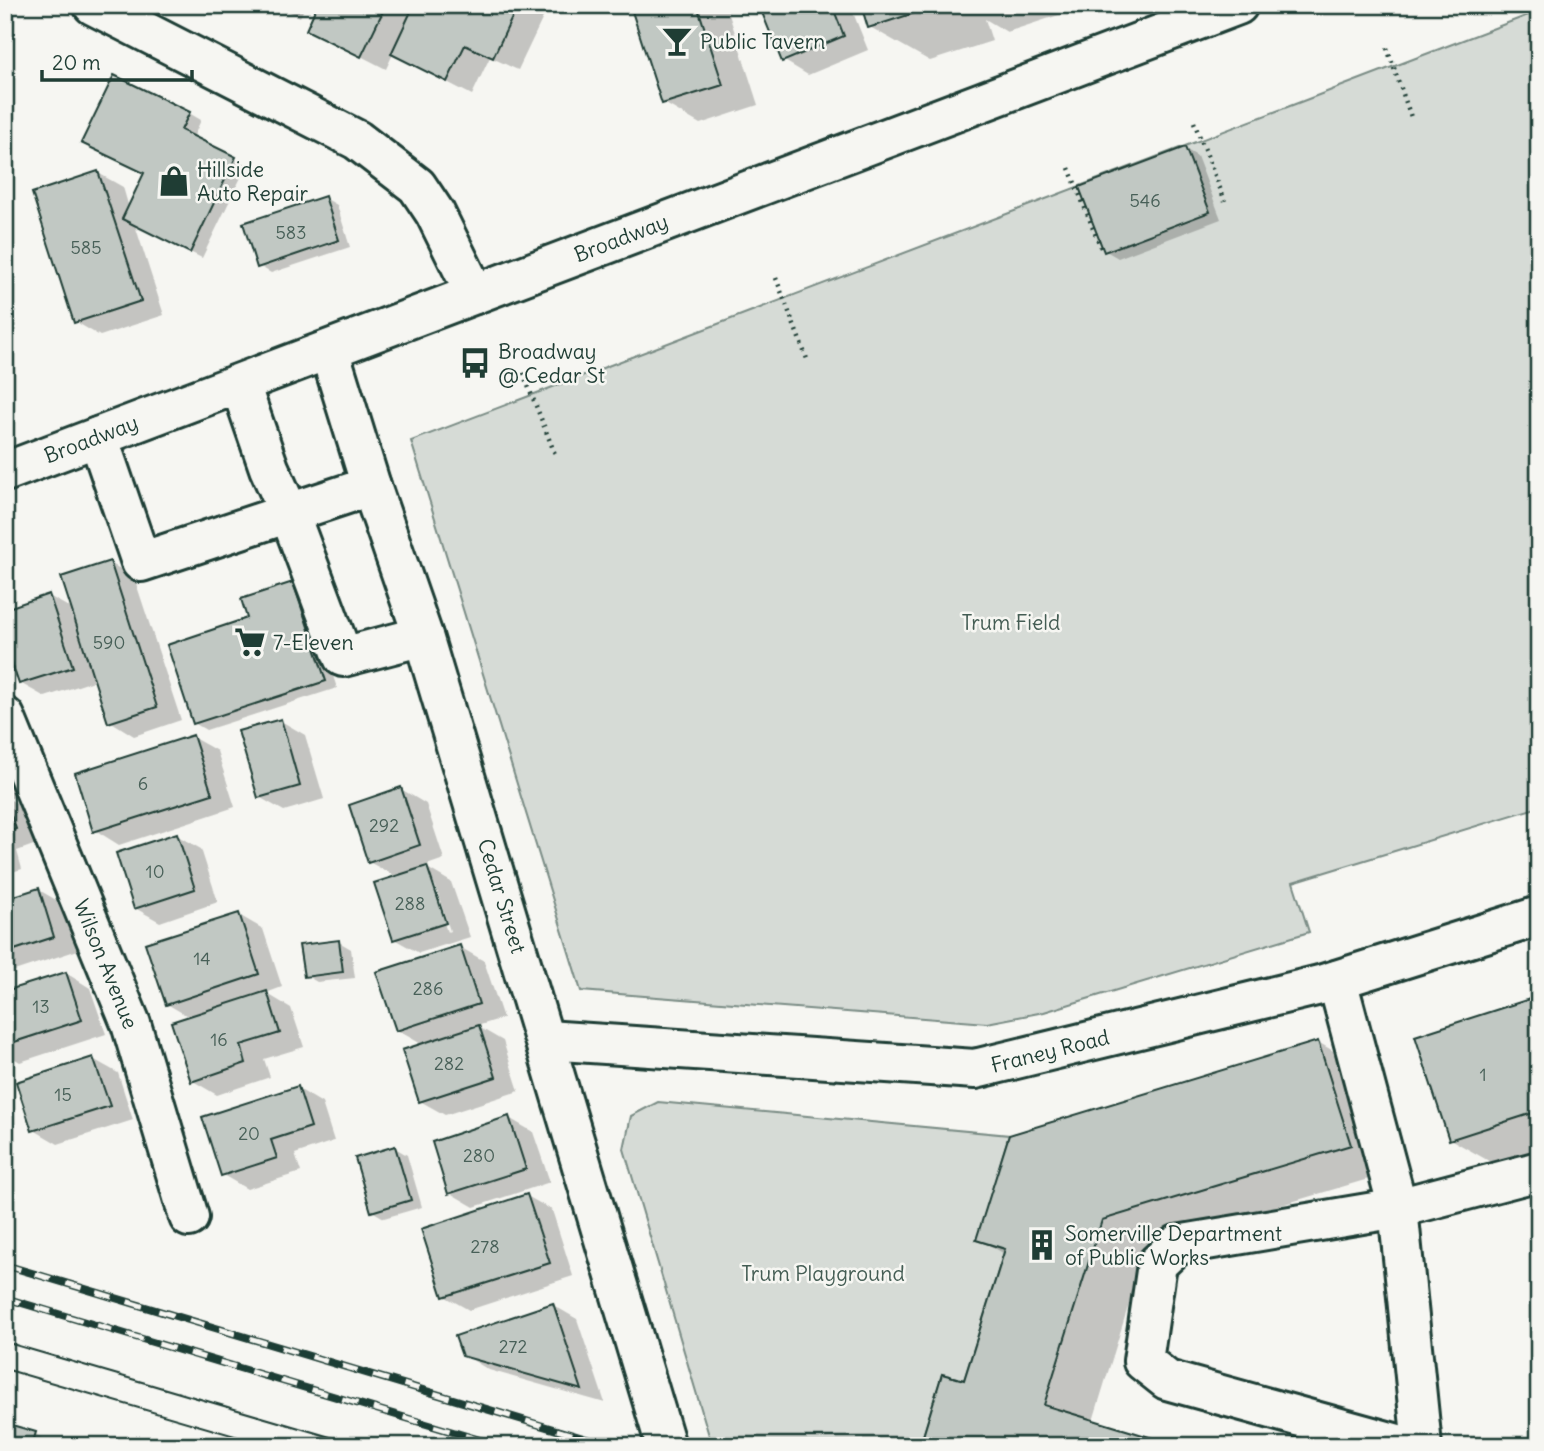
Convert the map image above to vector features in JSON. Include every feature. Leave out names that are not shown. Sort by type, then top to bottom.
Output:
[{"type":"street","points":[[93,5],[141,16],[358,140],[417,186],[435,213],[475,294]]},
{"type":"street","name":"Broadway","points":[[5,472],[1238,5]]},
{"type":"street","name":"Cedar Street","points":[[329,350],[371,486],[423,636],[664,1437]]},
{"type":"street","points":[[240,384],[269,468],[289,513],[343,657],[423,636]]},
{"type":"street","points":[[98,437],[141,562],[371,486]]},
{"type":"street","name":"Wilson Avenue","points":[[5,717],[131,1024],[189,1217]]},
{"type":"street","name":"Franey Road","points":[[546,1040],[975,1069],[1337,979],[1539,916]]},
{"type":"street","points":[[1337,979],[1398,1208],[1422,1446]]},
{"type":"street","points":[[1405,1446],[1167,1380],[1143,1361],[1157,1264],[1177,1245],[1398,1208],[1539,1171]]},
{"type":"path","points":[[1387,48],[1411,117]]},
{"type":"path","points":[[1194,122],[1225,201]]},
{"type":"path","points":[[1069,168],[1101,248]]},
{"type":"path","points":[[776,278],[807,359]]},
{"type":"path","points":[[523,373],[555,454]]},
{"type":"green space","name":"Trum Field","points":[[1539,11],[1539,807],[1293,882],[1309,932],[1044,1012],[987,1023],[581,991],[411,441]]},
{"type":"green space","name":"Trum Playground","points":[[658,1102],[1009,1135],[977,1240],[1005,1249],[964,1380],[942,1374],[920,1446],[744,1446],[710,1439],[624,1149],[631,1116]]},
{"type":"building","points":[[317,5],[386,5],[361,57],[306,30]]},
{"type":"building","points":[[414,5],[518,5],[493,58],[465,45],[447,82],[391,54]]},
{"type":"building","points":[[630,5],[697,5],[723,85],[662,104]]},
{"type":"building","points":[[759,5],[832,5],[844,36],[782,62]]},
{"type":"building","points":[[861,5],[933,5],[933,7],[868,28]]},
{"type":"building","points":[[114,75],[190,112],[181,130],[236,157],[190,253],[122,219],[144,173],[81,143]]},
{"type":"building","points":[[1185,147],[1210,212],[1104,252],[1079,187]]},
{"type":"building","points":[[98,171],[141,301],[74,323],[32,193]]},
{"type":"building","points":[[325,196],[339,240],[257,268],[243,223]]},
{"type":"building","points":[[110,561],[157,707],[108,723],[61,577]]},
{"type":"building","points":[[293,582],[326,681],[193,724],[167,645],[247,618],[241,599]]},
{"type":"building","points":[[49,594],[73,667],[19,684],[5,643],[5,609]]},
{"type":"building","points":[[281,719],[300,786],[258,798],[238,731]]},
{"type":"building","points":[[193,735],[212,794],[93,832],[75,773]]},
{"type":"building","points":[[401,787],[420,845],[368,863],[349,805]]},
{"type":"building","points":[[5,799],[16,829],[5,833]]},
{"type":"building","points":[[177,833],[195,889],[134,909],[116,853]]},
{"type":"building","points":[[427,866],[446,923],[393,940],[374,883]]},
{"type":"building","points":[[39,888],[54,937],[5,953],[5,899]]},
{"type":"building","points":[[239,913],[259,974],[166,1005],[145,943]]},
{"type":"building","points":[[339,940],[343,972],[304,977],[299,945]]},
{"type":"building","points":[[460,945],[479,1004],[396,1031],[376,972]]},
{"type":"building","points":[[66,972],[82,1020],[5,1045],[5,991]]},
{"type":"building","points":[[267,991],[280,1033],[241,1045],[246,1063],[191,1082],[171,1022]]},
{"type":"building","points":[[1539,996],[1539,1111],[1449,1140],[1415,1036]]},
{"type":"building","points":[[479,1025],[496,1077],[419,1102],[402,1050]]},
{"type":"building","name":"Somerville Department of Public Works","points":[[1318,1041],[1351,1145],[1102,1220],[1044,1405],[1179,1446],[920,1446],[942,1374],[964,1380],[1005,1249],[976,1240],[1009,1135]]},
{"type":"building","points":[[93,1057],[110,1106],[32,1131],[16,1082]]},
{"type":"building","points":[[298,1086],[311,1127],[271,1140],[277,1158],[221,1176],[202,1117]]},
{"type":"building","points":[[509,1116],[526,1169],[448,1194],[432,1142]]},
{"type":"building","points":[[395,1146],[411,1200],[371,1212],[355,1158]]},
{"type":"building","points":[[527,1194],[550,1263],[443,1297],[421,1229]]},
{"type":"building","points":[[553,1303],[582,1390],[462,1356],[455,1336]]},
{"type":"building","points":[[5,1423],[36,1432],[32,1446],[5,1446]]},
{"type":"tram line","points":[[5,1342],[361,1446]]},
{"type":"tram line","points":[[5,1369],[269,1446]]},
{"type":"railway","points":[[5,1265],[610,1446]]},
{"type":"railway","points":[[5,1298],[500,1446]]},
{"type":"place","name":"Public Tavern","points":[[677,41]]},
{"type":"place","name":"Hillside Auto Repair","points":[[174,181]]},
{"type":"place","name":"Broadway @ Cedar St","points":[[475,363]]},
{"type":"place","name":"7-Eleven","points":[[250,642]]},
{"type":"place","name":"Somerville Department of Public Works","points":[[1042,1245]]}]
